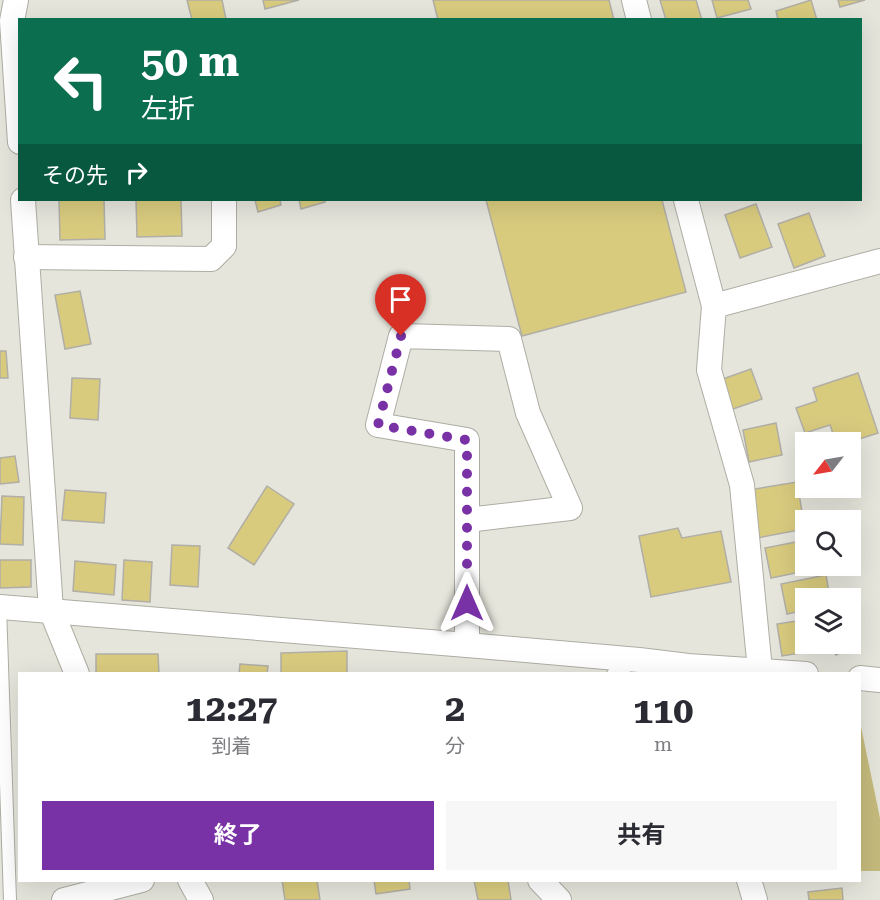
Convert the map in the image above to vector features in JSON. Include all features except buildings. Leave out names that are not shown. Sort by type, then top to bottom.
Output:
[{"type":"street","points":[[16,0],[12,21],[18,112]]},
{"type":"street","points":[[634,0],[638,18]]},
{"type":"street","points":[[23,201],[51,610],[76,672]]},
{"type":"street","points":[[26,257],[211,259],[224,246],[224,201]]},
{"type":"street","points":[[686,201],[714,306],[709,370],[742,485],[760,670]]},
{"type":"street","points":[[714,306],[880,261]]},
{"type":"street","points":[[467,520],[570,508],[528,413],[509,339],[401,336],[378,425],[467,440],[467,520],[467,645]]},
{"type":"street","points":[[0,607],[639,660],[690,670],[783,672]]},
{"type":"street","points":[[861,678],[880,680]]},
{"type":"street","points":[[64,900],[134,882]]},
{"type":"street","points":[[191,882],[201,900]]},
{"type":"street","points":[[542,882],[559,900]]},
{"type":"street","points":[[750,882],[755,900]]},
{"type":"lane","points":[[0,607],[10,900]]},
{"type":"lane","points":[[617,672],[639,660]]},
{"type":"shaded area","points":[[861,727],[880,818],[880,871],[861,871]]},
{"type":"route","points":[[401,336],[378,425],[467,440],[467,603]]}]
